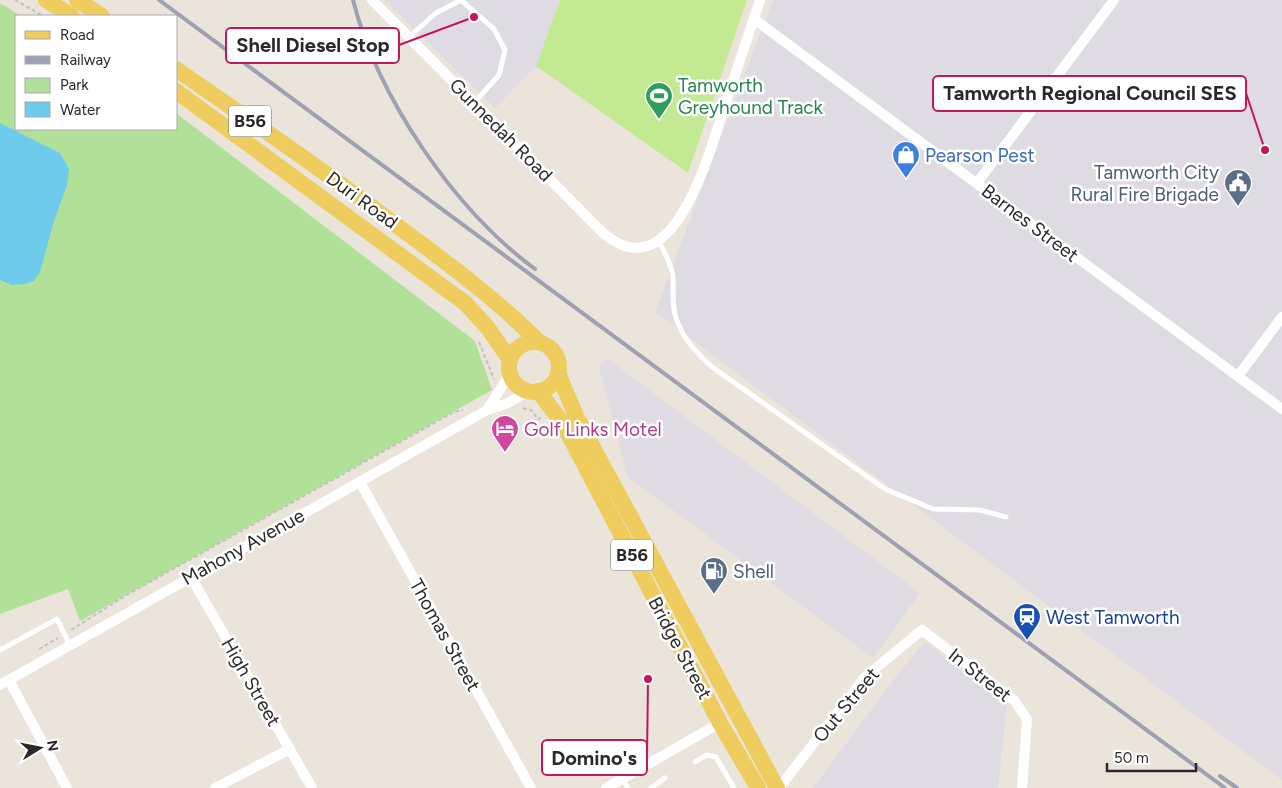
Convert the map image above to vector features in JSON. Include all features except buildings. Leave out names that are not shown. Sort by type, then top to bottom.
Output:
[{"type":"main road","points":[[46,0],[70,15]]},
{"type":"main road","points":[[77,0],[100,15]]},
{"type":"main road","name":"Duri Road","points":[[178,70],[358,197],[470,279],[510,313],[539,342]]},
{"type":"main road","name":"Duri Road","points":[[178,91],[465,303],[488,328],[510,367]]},
{"type":"main road","points":[[510,367],[518,348],[524,344],[539,342]]},
{"type":"main road","name":"B56","points":[[539,342],[552,350],[557,357],[558,373]]},
{"type":"main road","name":"B56","points":[[510,367],[517,385],[533,391]]},
{"type":"main road","points":[[533,391],[550,385],[558,373]]},
{"type":"main road","name":"Bridge Street","points":[[558,373],[576,416],[706,660],[778,788]]},
{"type":"main road","name":"Bridge Street","points":[[533,391],[562,422],[720,723],[756,787]]},
{"type":"main road","name":"Bridge Street","points":[[706,660],[721,699],[723,716],[720,723]]},
{"type":"street","name":"Gunnedah Road","points":[[372,0],[607,236],[624,247],[637,248],[658,240]]},
{"type":"street","points":[[658,240],[678,221],[696,188],[760,0]]},
{"type":"street","points":[[977,183],[1114,0]]},
{"type":"street","name":"Barnes Street","points":[[754,19],[977,183],[1072,256],[1282,409]]},
{"type":"street","points":[[1238,376],[1282,318]]},
{"type":"street","name":"Mahony Avenue","points":[[487,410],[502,389],[510,367]]},
{"type":"street","name":"Mahony Avenue","points":[[5,683],[487,410],[533,391]]},
{"type":"street","name":"Thomas Street","points":[[360,482],[531,788]]},
{"type":"street","name":"High Street","points":[[191,577],[312,788]]},
{"type":"street","name":"Out Street","points":[[778,788],[866,678],[922,630]]},
{"type":"street","name":"In Street","points":[[922,630],[1014,700],[1027,718],[1022,788]]},
{"type":"street","points":[[5,683],[67,788]]},
{"type":"street","points":[[606,788],[625,783],[720,723]]},
{"type":"street","points":[[215,788],[290,749]]},
{"type":"lane","points":[[409,37],[436,13],[461,0],[494,29],[505,50],[499,75],[474,103]]},
{"type":"lane","points":[[658,240],[667,257],[673,275],[672,294],[677,321],[693,349],[712,367],[885,489],[932,510],[980,510],[1006,517]]},
{"type":"lane","points":[[0,650],[57,620],[70,645]]},
{"type":"lane","points":[[695,762],[707,755],[716,757],[734,788]]},
{"type":"lane","points":[[651,788],[665,778]]},
{"type":"path","points":[[15,0],[41,15]]},
{"type":"path","points":[[479,341],[495,380],[502,389]]},
{"type":"path","points":[[508,402],[512,412],[521,407],[530,410],[538,419],[554,412]]},
{"type":"path","points":[[31,654],[134,591],[446,416],[464,410]]},
{"type":"shaded area","points":[[384,0],[560,0],[536,66],[495,108]]},
{"type":"shaded area","points":[[773,0],[1282,0],[1282,780],[655,312]]},
{"type":"shaded area","points":[[607,358],[920,593],[873,658],[628,477],[599,367]]},
{"type":"shaded area","points":[[925,642],[1007,704],[998,788],[813,788],[895,678]]},
{"type":"green space","name":"Tamworth Greyhound Track","points":[[560,0],[747,0],[688,173],[536,66]]},
{"type":"green space","points":[[0,3],[19,15],[15,15],[15,130],[178,130],[178,115],[475,341],[492,390],[80,621],[68,589],[0,614]]},
{"type":"water","points":[[0,123],[60,153],[69,169],[67,185],[53,224],[40,272],[34,281],[25,284],[12,285],[0,280]]},
{"type":"railway","points":[[159,0],[1225,788]]},
{"type":"railway","points":[[353,0],[365,37],[381,75],[400,112],[423,149],[448,183],[476,215],[505,244],[535,269]]},
{"type":"railway","points":[[1220,776],[1237,788]]},
{"type":"place","name":"Shell Diesel Stop","points":[[474,17]]},
{"type":"place","name":"Tamworth Greyhound Track","points":[[659,120]]},
{"type":"place","name":"Tamworth Regional Council SES","points":[[1265,150]]},
{"type":"place","name":"Pearson Pest","points":[[906,179]]},
{"type":"place","name":"Tamworth City Rural Fire Brigade","points":[[1238,207]]},
{"type":"place","name":"Golf Links Motel","points":[[505,453]]},
{"type":"place","name":"Shell","points":[[714,595]]},
{"type":"place","name":"West Tamworth","points":[[1027,641]]},
{"type":"place","name":"Domino's","points":[[648,679]]}]
